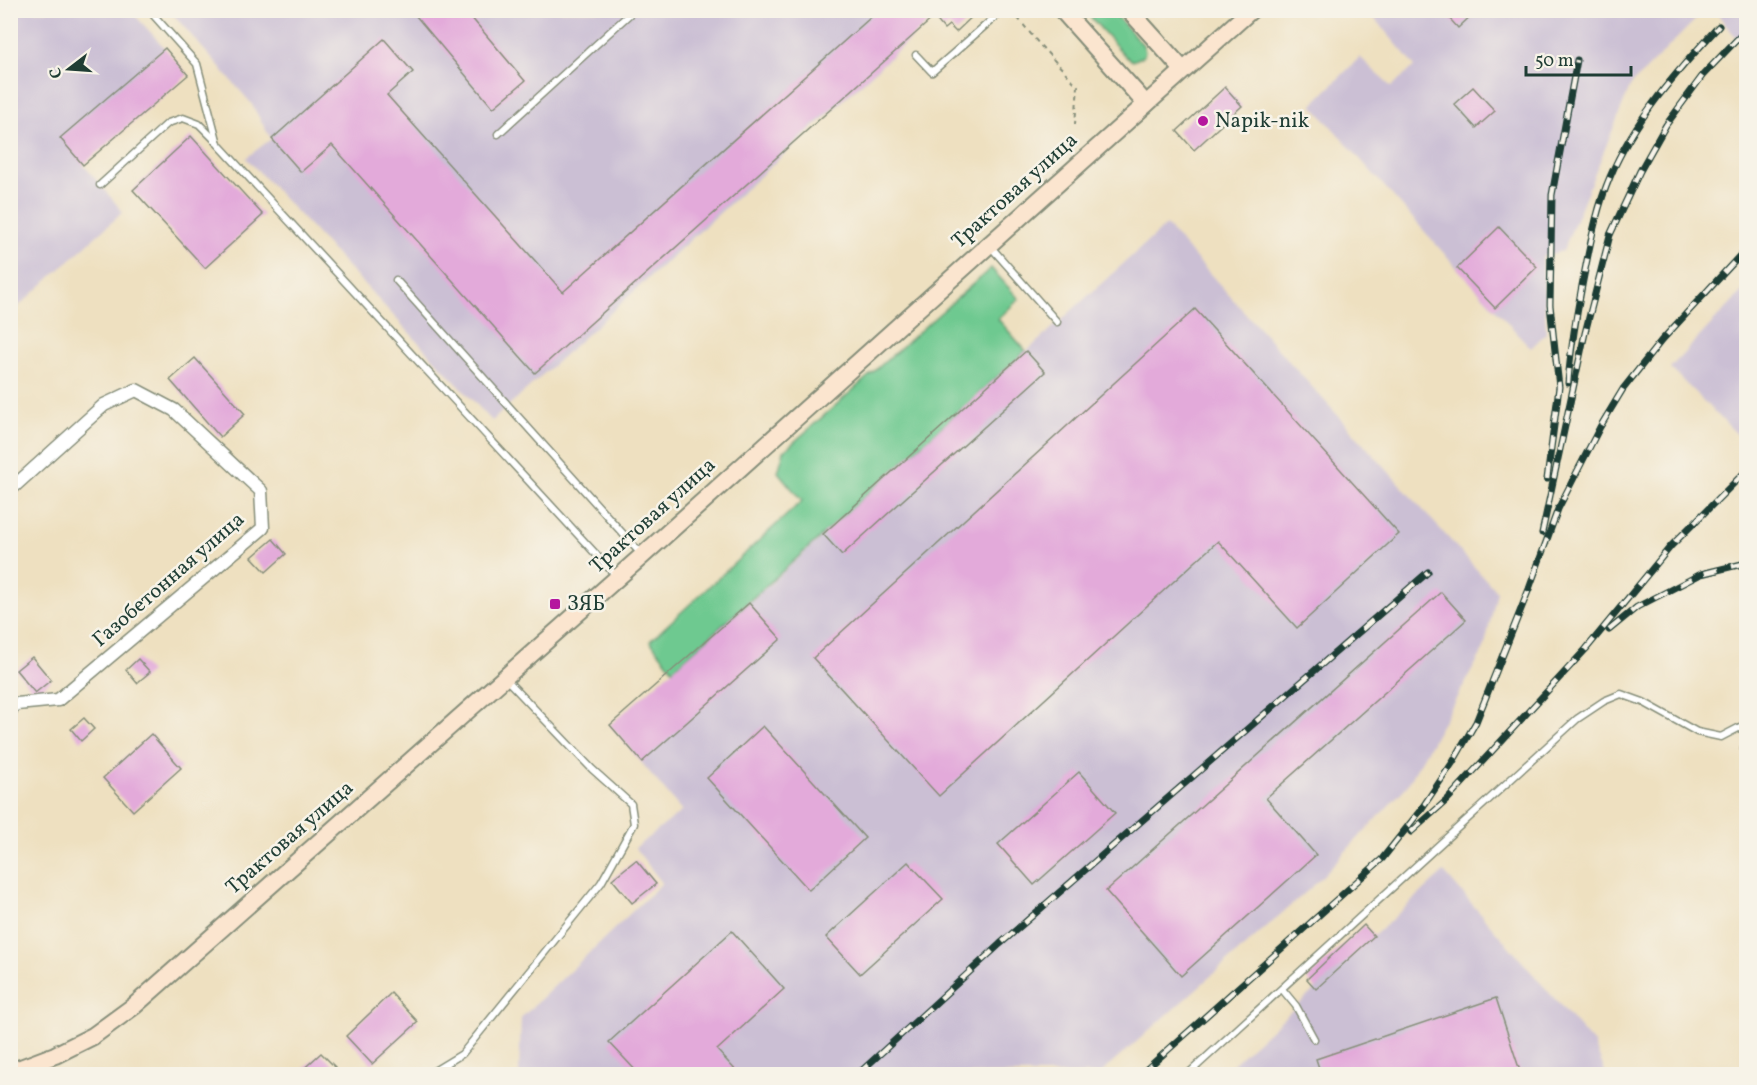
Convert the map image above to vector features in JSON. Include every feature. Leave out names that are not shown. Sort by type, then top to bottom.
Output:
[{"type":"main road","points":[[1062,10],[1146,104]]},
{"type":"main road","points":[[1130,10],[1183,70]]},
{"type":"main road","name":"Трактовая улица","points":[[10,1072],[55,1055],[93,1036],[134,1005],[642,556],[1251,10]]},
{"type":"street","name":"Газобетонная улица","points":[[10,490],[104,405],[136,390],[174,410],[261,491],[263,528],[58,700],[13,703]]},
{"type":"lane","points":[[149,10],[197,64],[218,144]]},
{"type":"lane","points":[[498,134],[634,10]]},
{"type":"lane","points":[[916,55],[932,72],[1003,10]]},
{"type":"lane","points":[[100,185],[168,123],[183,118],[199,124],[617,578]]},
{"type":"lane","points":[[989,245],[1057,322]]},
{"type":"lane","points":[[396,280],[642,556]]},
{"type":"lane","points":[[429,1074],[462,1054],[601,884],[634,824],[631,804],[592,769],[505,678]]},
{"type":"lane","points":[[1189,1074],[1577,719],[1604,701],[1621,694],[1643,702],[1697,732],[1720,737],[1745,725]]},
{"type":"lane","points":[[1282,989],[1296,1006],[1314,1039]]},
{"type":"path","points":[[1012,10],[1040,45],[1078,86],[1075,124]]},
{"type":"path","points":[[1745,725],[1740,746],[1746,771]]},
{"type":"shaded area","points":[[11,11],[131,11],[165,48],[61,138],[123,212],[11,313]]},
{"type":"shaded area","points":[[170,11],[941,11],[492,421],[246,158],[271,139],[251,103]]},
{"type":"shaded area","points":[[1368,11],[1704,11],[1631,85],[1563,251],[1542,256],[1546,333],[1531,348],[1312,105],[1360,57],[1391,87],[1415,66]]},
{"type":"shaded area","points":[[1715,11],[1746,11],[1746,51],[1744,47]]},
{"type":"shaded area","points":[[1166,225],[1497,592],[1484,649],[1407,786],[1314,885],[1100,1074],[519,1074],[521,1018],[662,883],[635,848],[682,811],[610,725],[749,603]]},
{"type":"shaded area","points":[[1746,287],[1746,440],[1745,442],[1670,368]]},
{"type":"shaded area","points":[[1444,872],[1594,1044],[1606,1074],[1222,1074]]},
{"type":"green space","points":[[1085,11],[1112,11],[1143,45],[1144,56],[1133,61],[1126,57]]},
{"type":"green space","points":[[991,268],[1019,299],[998,319],[1026,351],[673,670],[650,641],[802,501],[778,472],[784,451]]},
{"type":"building","points":[[411,10],[465,10],[525,81],[493,108]]},
{"type":"building","points":[[879,10],[979,10],[956,32],[949,25],[944,29],[934,17],[535,373],[332,145],[301,172],[272,139],[384,39],[413,72],[387,95],[563,292]]},
{"type":"building","points":[[1442,10],[1477,10],[1458,28]]},
{"type":"building","points":[[165,48],[188,75],[83,165],[60,138]]},
{"type":"building","points":[[1225,87],[1242,106],[1194,150],[1177,131]]},
{"type":"building","points":[[1473,87],[1495,111],[1476,128],[1454,104]]},
{"type":"building","points":[[191,136],[263,215],[205,268],[133,190]]},
{"type":"building","points":[[1499,227],[1537,267],[1495,308],[1457,268]]},
{"type":"building","points":[[1195,309],[1399,534],[1297,628],[1218,541],[939,796],[813,658]]},
{"type":"building","points":[[1026,351],[1045,372],[842,555],[823,534]]},
{"type":"building","points":[[195,358],[245,414],[220,437],[170,380]]},
{"type":"building","points":[[273,539],[286,554],[266,572],[252,557]]},
{"type":"building","points":[[1441,592],[1466,620],[1266,798],[1316,855],[1181,976],[1106,891]]},
{"type":"building","points":[[749,603],[781,639],[642,762],[610,725]]},
{"type":"building","points":[[32,657],[51,680],[35,693],[16,670]]},
{"type":"building","points":[[138,659],[150,672],[137,683],[126,670]]},
{"type":"building","points":[[84,718],[94,729],[81,741],[71,729]]},
{"type":"building","points":[[763,726],[865,838],[809,890],[707,778]]},
{"type":"building","points":[[151,734],[181,768],[133,811],[103,778]]},
{"type":"building","points":[[1079,772],[1115,813],[1034,885],[998,844]]},
{"type":"building","points":[[636,860],[656,884],[632,903],[612,879]]},
{"type":"building","points":[[908,862],[943,899],[860,974],[826,937]]},
{"type":"building","points":[[1364,925],[1374,936],[1316,989],[1307,979]]},
{"type":"building","points":[[732,931],[784,989],[717,1050],[739,1074],[639,1074],[609,1042]]},
{"type":"building","points":[[391,993],[418,1022],[372,1064],[346,1036]]},
{"type":"building","points":[[1496,998],[1521,1074],[1321,1074],[1316,1059]]},
{"type":"building","points":[[321,1053],[342,1074],[298,1074]]},
{"type":"railway","points":[[1568,383],[1575,324],[1588,254],[1610,177],[1644,116],[1672,79],[1719,26]]},
{"type":"railway","points":[[1542,533],[1585,333],[1610,235],[1640,171],[1666,125],[1703,75],[1746,30]]},
{"type":"railway","points":[[1547,479],[1559,387],[1550,305],[1552,195],[1577,60]]},
{"type":"railway","points":[[1141,1074],[1382,859],[1420,811],[1453,762],[1476,722],[1558,509],[1600,427],[1623,389],[1661,341],[1746,249]]},
{"type":"railway","points":[[1411,832],[1447,800],[1586,649],[1671,546],[1746,471]]},
{"type":"railway","points":[[1609,630],[1637,607],[1701,574],[1746,563]]},
{"type":"railway","points":[[858,1074],[1000,944],[1428,572]]},
{"type":"place","name":"Napik-nik","points":[[1203,121]]},
{"type":"place","name":"ЗЯБ","points":[[555,604]]}]
